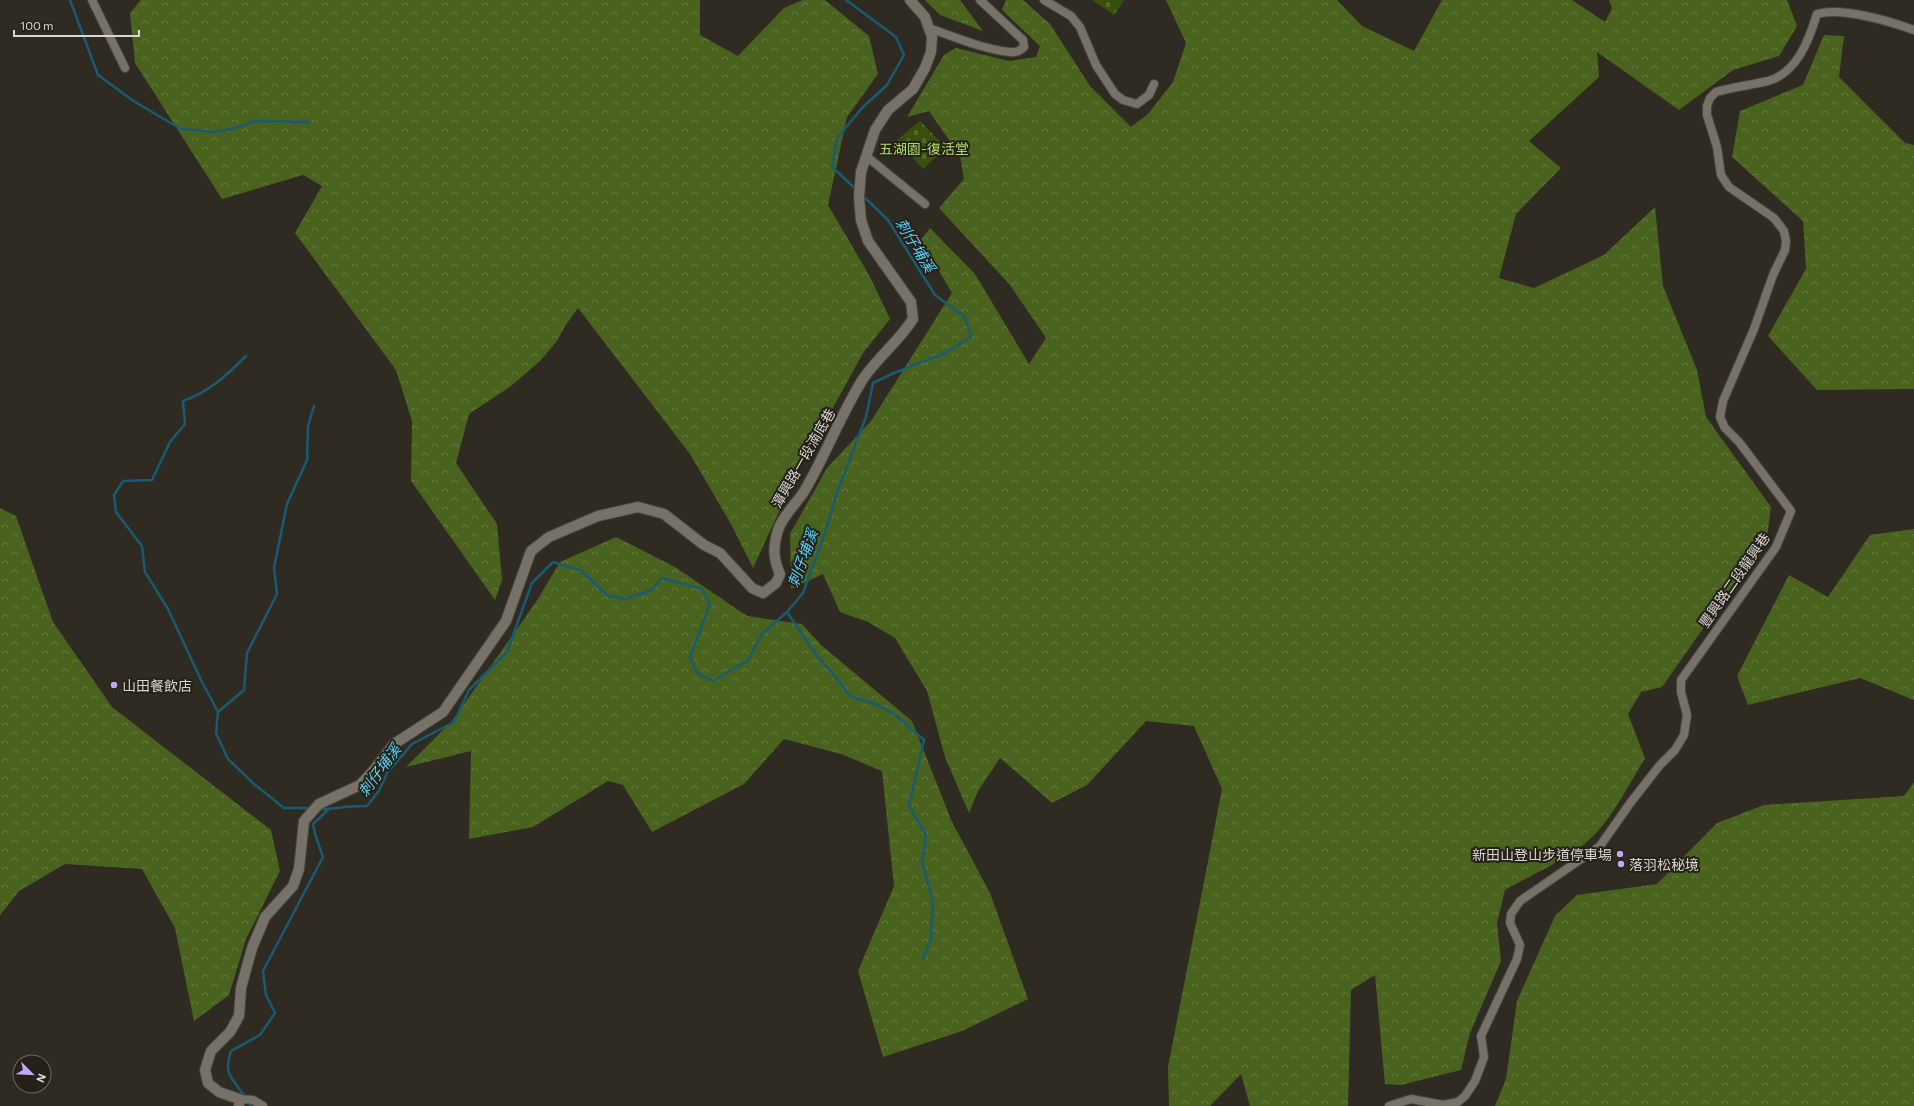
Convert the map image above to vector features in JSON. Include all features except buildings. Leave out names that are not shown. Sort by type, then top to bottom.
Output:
[{"type":"street","points":[[92,0],[125,68]]},
{"type":"street","name":"潭興路一段湳底巷","points":[[239,1103],[219,1092],[208,1083],[205,1070],[211,1051],[230,1032],[239,1016],[240,988],[252,948],[265,917],[293,886],[299,869],[304,821],[318,804],[360,785],[374,770],[394,744],[443,712],[506,621],[531,551],[549,537],[598,516],[638,507],[664,514],[704,545],[720,553],[752,588],[763,593],[776,583],[780,574],[775,562],[774,547],[778,528],[805,490],[863,380],[879,359],[904,334],[913,319],[911,302],[868,240],[861,220],[859,197],[861,172],[875,130],[888,110],[913,89],[925,68],[931,52],[932,37],[925,17],[910,0]]},
{"type":"street","points":[[929,28],[974,44],[1010,53],[1024,47],[1022,40],[980,0]]},
{"type":"street","points":[[1044,0],[1071,16],[1080,27],[1096,65],[1115,94],[1123,100],[1137,104],[1149,95],[1154,84]]},
{"type":"street","name":"豐興路二段龍興巷","points":[[1389,1106],[1411,1099],[1443,1105],[1458,1102],[1465,1096],[1475,1081],[1484,1057],[1481,1036],[1517,959],[1520,945],[1510,923],[1511,914],[1520,901],[1600,846],[1660,765],[1675,750],[1684,735],[1687,724],[1686,709],[1681,692],[1681,680],[1776,547],[1791,511],[1739,442],[1725,428],[1720,417],[1722,401],[1754,330],[1773,275],[1785,250],[1786,241],[1784,231],[1774,218],[1729,187],[1725,182],[1722,175],[1717,147],[1707,115],[1707,106],[1710,98],[1716,92],[1769,80],[1786,72],[1798,57],[1817,14],[1836,11],[1891,22],[1914,30]]},
{"type":"street","points":[[866,156],[925,204]]},
{"type":"street","points":[[239,1103],[253,1100],[263,1106]]},
{"type":"green space","points":[[141,0],[700,0],[700,35],[738,56],[784,8],[803,0],[825,0],[869,36],[878,74],[847,117],[828,205],[869,275],[890,319],[863,353],[796,475],[753,568],[731,524],[690,454],[578,308],[565,326],[557,341],[540,361],[511,386],[469,414],[456,463],[497,524],[502,580],[495,600],[411,481],[412,421],[396,370],[295,233],[322,186],[303,175],[222,199],[135,63],[130,13]]},
{"type":"green space","points":[[925,0],[960,0],[983,31],[940,15]]},
{"type":"green space","points":[[1006,0],[1023,0],[1050,24],[1090,86],[1131,127],[1148,114],[1173,82],[1186,43],[1166,0],[1337,0],[1362,26],[1414,51],[1442,0],[1572,0],[1605,22],[1612,8],[1609,0],[1787,0],[1797,26],[1779,56],[1733,70],[1679,110],[1597,52],[1599,77],[1529,141],[1561,168],[1516,214],[1499,278],[1534,288],[1604,255],[1655,207],[1663,286],[1697,370],[1706,417],[1771,507],[1767,537],[1662,687],[1641,692],[1628,714],[1645,758],[1612,812],[1598,832],[1581,846],[1560,860],[1505,890],[1497,923],[1501,961],[1470,1033],[1461,1070],[1401,1085],[1385,1084],[1375,975],[1351,990],[1348,1106],[1250,1106],[1241,1074],[1210,1106],[1169,1106],[1168,1067],[1222,789],[1194,726],[1146,721],[1087,785],[1052,803],[1000,758],[978,791],[969,813],[945,757],[927,691],[895,638],[868,622],[840,612],[823,574],[791,589],[790,534],[827,468],[871,421],[952,293],[921,240],[930,228],[975,274],[1029,364],[1046,338],[1010,285],[939,208],[964,179],[960,156],[929,111],[907,117],[944,55],[956,48],[1009,61],[1036,57],[1040,46],[1002,10]]},
{"type":"green space","points":[[1092,0],[1124,0],[1114,15]]},
{"type":"green space","points":[[1824,35],[1844,36],[1839,77],[1905,143],[1914,145],[1914,389],[1817,390],[1768,336],[1806,269],[1803,221],[1732,157],[1740,111],[1803,85]]},
{"type":"green space","name":"五湖園-復活堂","points":[[920,121],[946,148],[923,169],[897,140]]},
{"type":"green space","points":[[0,508],[16,516],[53,622],[112,707],[271,830],[280,871],[246,939],[229,995],[194,1021],[175,928],[142,869],[65,864],[19,891],[0,915]]},
{"type":"green space","points":[[1914,529],[1914,700],[1860,678],[1748,705],[1737,676],[1789,575],[1828,597],[1870,535]]},
{"type":"green space","points":[[616,537],[675,567],[747,616],[802,624],[821,645],[912,721],[952,822],[990,893],[1028,999],[962,1031],[883,1057],[858,971],[894,886],[882,771],[841,754],[784,739],[744,784],[652,832],[623,785],[608,781],[533,827],[469,839],[471,751],[406,767],[452,721],[536,602],[560,562]]},
{"type":"green space","points":[[1914,782],[1914,1106],[1495,1106],[1506,1079],[1517,1001],[1555,916],[1577,895],[1657,884],[1717,823],[1764,805],[1904,796]]},
{"type":"waterway","points":[[70,0],[98,75],[135,102],[181,129],[216,132],[235,128],[255,121],[309,122]]},
{"type":"waterway","name":"刺仔埔溪","points":[[846,0],[896,37],[904,55],[887,85],[862,108],[837,138],[832,167],[857,190]]},
{"type":"waterway","name":"刺仔埔溪","points":[[320,809],[367,806],[379,791],[387,773],[412,744],[454,722],[469,690],[507,652],[532,583],[553,562],[582,571],[608,596],[625,599],[652,590],[662,578],[702,589],[710,604],[690,657],[697,673],[713,681],[748,660],[763,633],[787,612],[803,593],[824,536],[837,493],[866,417],[873,383],[945,353],[971,337],[965,317],[935,295],[888,220],[862,195]]},
{"type":"waterway","points":[[246,356],[225,376],[209,388],[183,401],[185,424],[170,442],[152,480],[123,481],[114,495],[116,512],[142,546],[145,572],[168,609],[201,680],[218,712],[216,733],[228,759],[254,784],[284,808],[311,808]]},
{"type":"waterway","points":[[218,712],[244,690],[247,653],[277,594],[274,568],[287,504],[307,460],[308,426],[314,406]]},
{"type":"waterway","points":[[787,612],[815,653],[850,696],[878,705],[897,716],[924,740],[909,806],[926,835],[922,862],[933,902],[931,939],[923,959]]},
{"type":"waterway","name":"刺仔埔溪","points":[[245,1097],[228,1071],[231,1051],[260,1035],[275,1013],[266,995],[263,971],[323,857],[313,824],[329,809]]},
{"type":"waterway","name":"刺仔埔溪","points":[[248,1101],[251,1106]]},
{"type":"place","name":"山田餐飲店","points":[[114,685]]},
{"type":"place","name":"新田山登山步道停車場","points":[[1620,854]]},
{"type":"place","name":"落羽松秘境","points":[[1621,864]]}]
